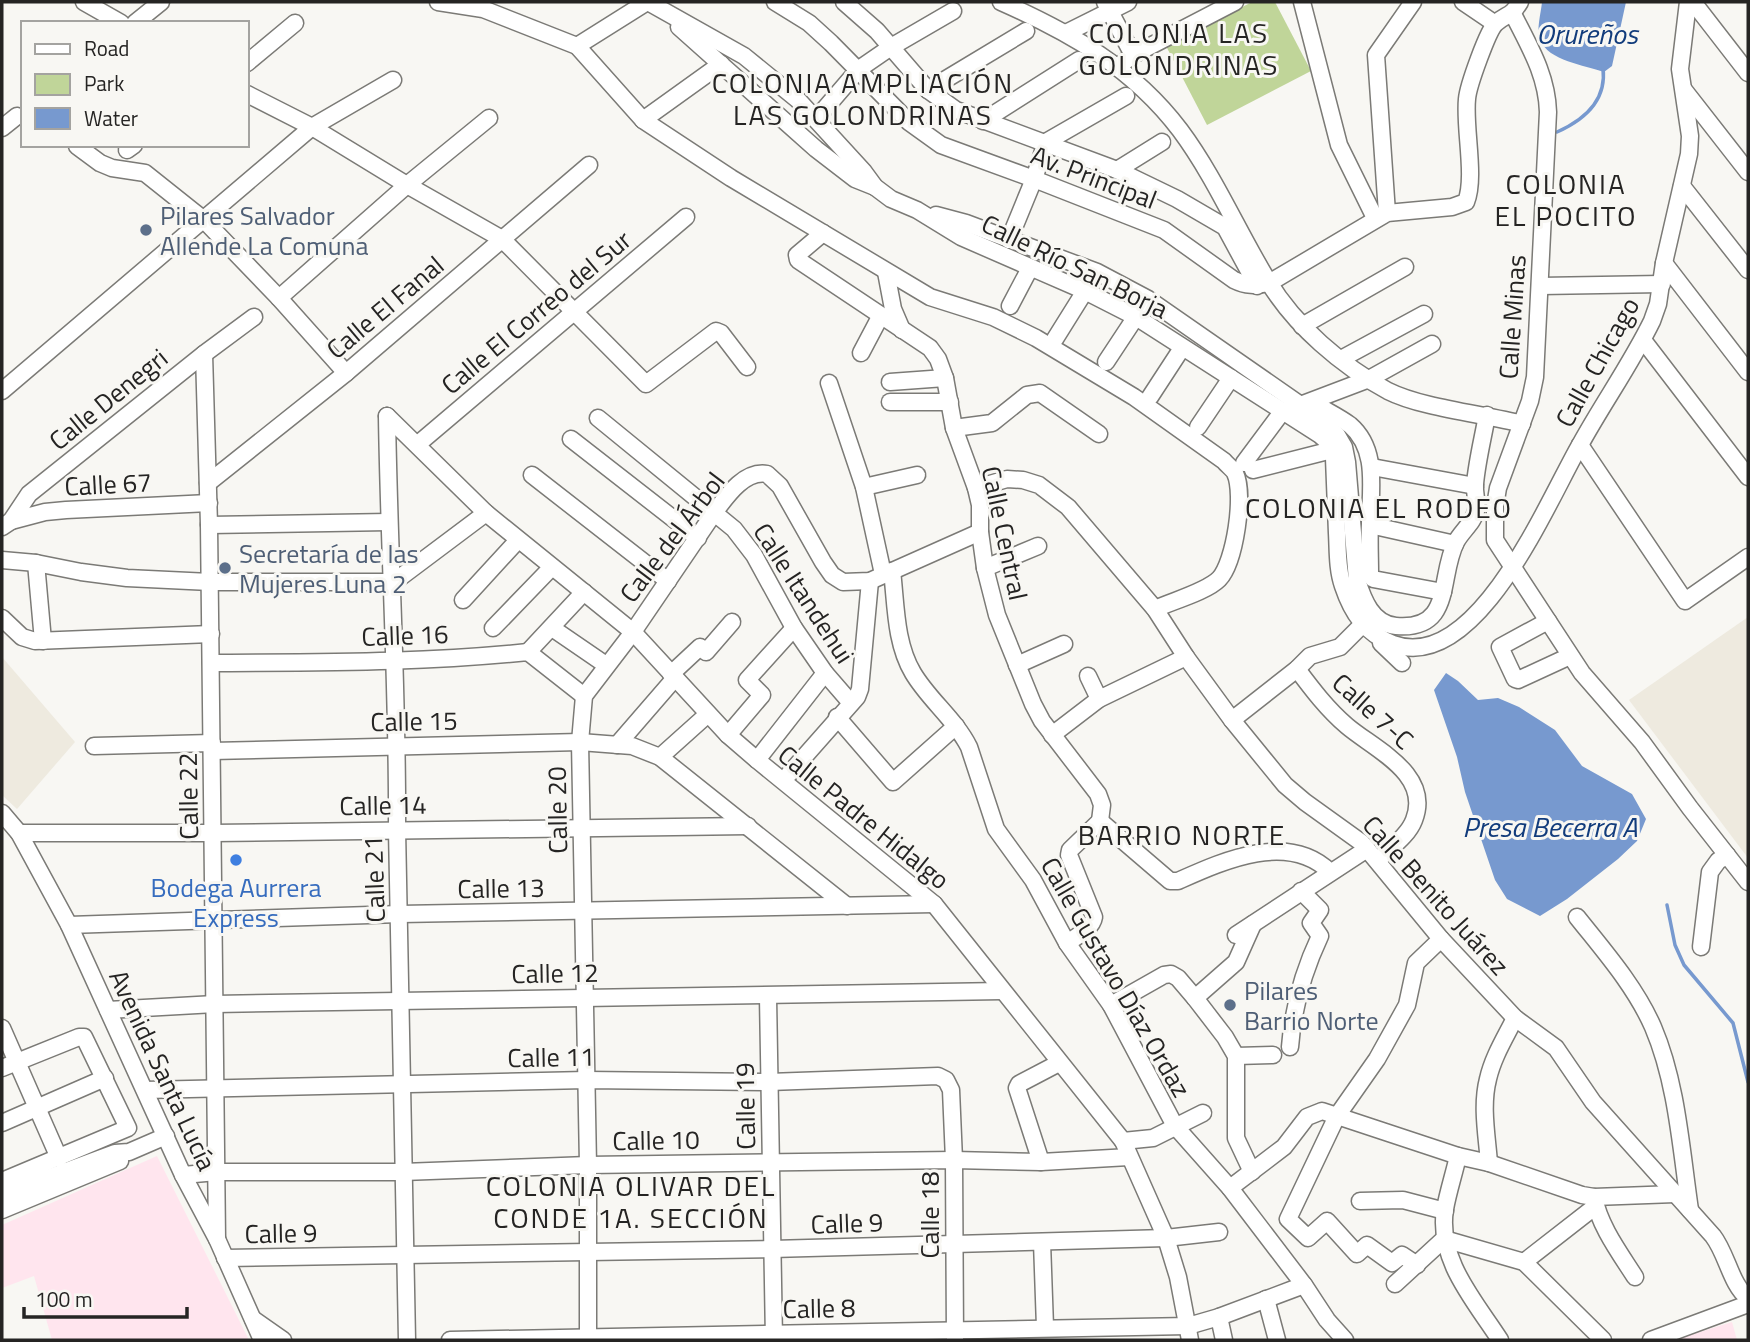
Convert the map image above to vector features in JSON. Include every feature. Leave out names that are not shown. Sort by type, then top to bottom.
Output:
[{"type":"street","points":[[84,2],[117,21]]},
{"type":"street","points":[[137,21],[161,2]]},
{"type":"street","points":[[438,2],[488,5],[577,46],[643,120],[731,178],[886,272],[938,300],[993,317],[1036,338],[1134,397],[1211,450],[1235,474],[1238,524],[1227,568],[1218,580],[1206,587],[1155,609]]},
{"type":"street","name":"Av. Principal","points":[[775,2],[809,23],[924,135],[941,145],[1164,230],[1234,280],[1244,285],[1263,284]]},
{"type":"street","points":[[1066,33],[1107,7],[1128,2]]},
{"type":"street","points":[[1119,66],[1133,55],[1236,2]]},
{"type":"street","points":[[1381,215],[1376,55],[1413,2]]},
{"type":"street","points":[[1463,2],[1494,23]]},
{"type":"street","points":[[1690,2],[1748,73]]},
{"type":"street","name":"Calle Chicago","points":[[1514,567],[1580,445],[1643,340],[1658,304],[1690,136],[1680,52],[1690,2]]},
{"type":"street","points":[[577,46],[650,3]]},
{"type":"street","name":"Calle Río San Borja","points":[[650,3],[816,149],[855,179],[875,187],[891,199],[916,210],[961,237],[1136,317],[1321,435],[1332,450]]},
{"type":"street","name":"Calle Río San Borja","points":[[650,3],[744,56],[798,100],[875,187]]},
{"type":"street","points":[[853,4],[928,90],[956,110],[1117,170],[1164,191],[1225,227],[1263,284],[1302,326],[1369,379],[1403,397],[1522,424]]},
{"type":"street","points":[[1016,4],[1119,66],[1142,87],[1180,130],[1211,180],[1263,284]]},
{"type":"street","points":[[1307,6],[1339,145],[1381,215]]},
{"type":"street","points":[[1107,7],[1133,55]]},
{"type":"street","points":[[1263,284],[1381,215],[1452,207],[1466,202],[1469,188],[1469,83],[1494,23],[1516,8]]},
{"type":"street","name":"Calle Minas","points":[[1495,540],[1498,488],[1530,401],[1535,377],[1540,286],[1547,95],[1516,8]]},
{"type":"street","points":[[816,119],[859,69],[953,11]]},
{"type":"street","points":[[248,62],[295,23]]},
{"type":"street","points":[[928,90],[1026,31]]},
{"type":"street","points":[[983,121],[1079,60]]},
{"type":"street","points":[[643,120],[720,64]]},
{"type":"street","points":[[2,391],[312,127],[393,80]]},
{"type":"street","points":[[1683,88],[1748,172]]},
{"type":"street","points":[[248,95],[312,127],[502,239],[646,384],[716,331],[721,333],[747,368]]},
{"type":"street","points":[[1009,240],[1046,142],[1126,96]]},
{"type":"street","points":[[2,128],[17,116]]},
{"type":"street","points":[[279,298],[407,185],[489,118]]},
{"type":"street","points":[[1117,170],[1162,142]]},
{"type":"street","points":[[78,147],[100,163],[112,168],[145,173],[204,220],[346,373]]},
{"type":"street","name":"Calle El Fanal","points":[[208,483],[346,373],[589,165]]},
{"type":"street","points":[[1682,186],[1748,271]]},
{"type":"street","name":"Calle Río San Borja","points":[[916,210],[966,223],[1097,272],[1148,299],[1307,404],[1337,435],[1344,447],[1357,580],[1372,613],[1388,626],[1420,625],[1433,616],[1440,605],[1455,544],[1476,512]]},
{"type":"street","name":"Calle El Correo del Sur","points":[[418,444],[686,217]]},
{"type":"street","name":"Calle Central","points":[[823,233],[797,255],[798,260],[935,353],[945,378],[954,428],[976,488],[985,568],[997,615],[1033,704],[1052,735],[1098,794],[1102,805],[1100,821]]},
{"type":"street","points":[[1664,262],[1748,372]]},
{"type":"street","points":[[1302,326],[1405,267]]},
{"type":"street","points":[[1010,306],[1030,268]]},
{"type":"street","points":[[886,272],[893,309],[902,331]]},
{"type":"street","points":[[1540,286],[1662,284]]},
{"type":"street","points":[[1055,339],[1084,291]]},
{"type":"street","points":[[1105,362],[1148,299]]},
{"type":"street","points":[[1341,359],[1424,314]]},
{"type":"street","name":"Calle Denegri","points":[[6,524],[29,494],[254,317]]},
{"type":"street","points":[[861,353],[880,317]]},
{"type":"street","points":[[1643,340],[1748,477]]},
{"type":"street","points":[[1402,663],[1363,625],[1343,585],[1339,568],[1332,450],[1249,467],[1282,412],[1369,379],[1432,344]]},
{"type":"street","points":[[1150,397],[1182,348]]},
{"type":"street","name":"Calle 22","points":[[204,354],[211,634],[217,1239]]},
{"type":"street","points":[[890,382],[945,378]]},
{"type":"street","points":[[1198,427],[1231,378]]},
{"type":"street","points":[[789,774],[857,697],[882,575],[864,487],[830,383]]},
{"type":"street","points":[[954,428],[992,423],[1027,395],[1040,393],[1100,434]]},
{"type":"street","points":[[890,402],[950,402]]},
{"type":"street","points":[[1307,404],[1350,425],[1360,437],[1372,467],[1370,574],[1373,579],[1443,592]]},
{"type":"street","points":[[1487,415],[1475,486],[1476,512],[1482,523],[1514,567],[1570,656],[1642,742],[1748,882]]},
{"type":"street","name":"Calle Padre Hidalgo","points":[[387,416],[486,513],[632,632],[728,735],[934,904],[1126,1149],[1166,1238],[1178,1277],[1189,1333]]},
{"type":"street","name":"Calle 21","points":[[387,416],[398,746],[397,829],[407,1340]]},
{"type":"street","name":"Calle Itandehui","points":[[598,418],[734,529],[745,542],[794,628],[825,673],[851,703]]},
{"type":"street","points":[[571,439],[698,538]]},
{"type":"street","points":[[1580,445],[1685,601],[1748,557]]},
{"type":"street","points":[[1372,467],[1475,486]]},
{"type":"street","name":"Calle del Árbol","points":[[584,696],[714,513],[741,482],[756,474],[767,474],[780,486],[832,575],[843,582],[882,575],[980,532]]},
{"type":"street","points":[[531,475],[668,581]]},
{"type":"street","points":[[864,487],[917,475]]},
{"type":"street","name":"Calle Benito Juárez","points":[[976,488],[1007,479],[1023,480],[1039,485],[1068,507],[1155,609],[1232,720],[1285,785],[1373,854],[1441,939],[1516,1018],[1556,1048],[1593,1102],[1720,1245],[1737,1284],[1748,1298]]},
{"type":"street","name":"Calle 67","points":[[6,524],[45,512],[209,503]]},
{"type":"street","points":[[2,560],[116,576],[210,582],[394,582],[486,513]]},
{"type":"street","points":[[209,525],[389,522]]},
{"type":"street","points":[[1370,525],[1455,544]]},
{"type":"street","points":[[463,600],[518,540]]},
{"type":"street","points":[[985,568],[1038,546]]},
{"type":"street","points":[[36,563],[43,640]]},
{"type":"street","points":[[1376,637],[1397,646],[1415,648],[1434,644],[1451,636],[1480,609],[1514,567]]},
{"type":"street","points":[[493,628],[551,568]]},
{"type":"street","name":"Calle Gustavo Díaz Ordaz","points":[[882,575],[905,657],[914,675],[956,726],[969,747],[996,829],[1033,880],[1067,943],[1111,1005],[1175,1126],[1230,1188],[1304,1285],[1327,1320],[1345,1340]]},
{"type":"street","points":[[583,592],[528,652],[584,696]]},
{"type":"street","points":[[2,618],[22,637],[43,640],[211,634]]},
{"type":"street","points":[[1548,621],[1501,645],[1500,650],[1515,679],[1570,656]]},
{"type":"street","points":[[617,745],[700,647],[706,652],[732,622]]},
{"type":"street","points":[[1232,720],[1310,656],[1340,646],[1363,625]]},
{"type":"street","points":[[552,628],[606,665]]},
{"type":"street","points":[[728,735],[762,695],[747,680],[794,628]]},
{"type":"street","points":[[1017,665],[1064,644]]},
{"type":"street","name":"Calle 16","points":[[211,663],[396,661],[528,652]]},
{"type":"street","points":[[1052,735],[1099,699],[1186,657]]},
{"type":"street","name":"Calle 7-C","points":[[1236,935],[1330,872],[1373,854],[1413,823],[1417,803],[1409,776],[1399,765],[1346,726],[1315,694],[1297,669]]},
{"type":"street","points":[[757,760],[825,673]]},
{"type":"street","points":[[1088,676],[1099,699]]},
{"type":"street","name":"Calle 20","points":[[584,696],[580,742],[588,1165],[588,1339]]},
{"type":"street","points":[[660,757],[708,714]]},
{"type":"street","points":[[837,717],[891,781],[895,781],[956,726]]},
{"type":"street","name":"Calle 15","points":[[94,746],[398,746],[580,742],[632,746],[660,757],[847,906]]},
{"type":"street","name":"Avenida Santa Lucía","points":[[2,813],[19,833],[69,925],[262,1340]]},
{"type":"street","points":[[1067,943],[1088,928],[1094,917],[1069,855],[1070,850],[1100,821],[1170,881],[1178,881],[1237,857],[1291,852],[1319,861],[1330,872]]},
{"type":"street","name":"Calle 14","points":[[19,833],[748,826]]},
{"type":"street","points":[[1701,947],[1710,872],[1718,861],[1727,855]]},
{"type":"street","points":[[1290,1047],[1298,993],[1306,965],[1320,936],[1311,923],[1320,910],[1300,891]]},
{"type":"street","name":"Calle 13","points":[[69,925],[934,904]]},
{"type":"street","points":[[1577,917],[1638,998],[1656,1036],[1664,1057],[1672,1094],[1690,1210]]},
{"type":"street","points":[[1195,998],[1236,962],[1253,924]]},
{"type":"street","points":[[1417,1265],[1402,1255],[1392,1263],[1367,1245],[1357,1254],[1327,1221],[1308,1238],[1288,1219],[1337,1116],[1377,1059],[1402,1017],[1416,963],[1441,939]]},
{"type":"street","points":[[1111,1005],[1171,974],[1178,978],[1195,998],[1236,1056],[1236,1138],[1252,1171]]},
{"type":"street","name":"Calle 12","points":[[108,1010],[215,1004],[584,997],[768,997],[1002,991]]},
{"type":"street","name":"Calle 19","points":[[768,997],[774,1337]]},
{"type":"street","points":[[1489,1163],[1485,1105],[1488,1080],[1495,1059],[1516,1018]]},
{"type":"street","points":[[2,1028],[9,1065],[37,1108],[59,1158]]},
{"type":"street","points":[[2,1181],[126,1131],[128,1127],[84,1037],[9,1065]]},
{"type":"street","points":[[1236,1056],[1273,1055]]},
{"type":"street","points":[[1041,1162],[1017,1088],[1019,1084],[1059,1063]]},
{"type":"street","name":"Calle 11","points":[[145,1090],[586,1080],[769,1082],[938,1076],[946,1080],[951,1090]]},
{"type":"street","points":[[2,1123],[105,1078]]},
{"type":"street","name":"Calle 18","points":[[951,1090],[955,1335]]},
{"type":"street","points":[[1230,1188],[1284,1147],[1307,1117],[1322,1111],[1582,1195],[1593,1203],[1635,1276]]},
{"type":"street","name":"Calle 10","points":[[183,1175],[217,1172],[403,1172],[588,1165],[954,1160],[1041,1162],[1126,1149],[1203,1113]]},
{"type":"street","points":[[2,1195],[115,1153],[129,1152],[166,1136]]},
{"type":"street","points":[[2,1210],[97,1172],[120,1161],[129,1152]]},
{"type":"street","points":[[1458,1156],[1445,1211],[1444,1239],[1455,1271],[1500,1340]]},
{"type":"street","points":[[1524,1262],[1593,1203],[1675,1194]]},
{"type":"street","points":[[1360,1201],[1403,1200],[1445,1211]]},
{"type":"street","name":"Calle 9","points":[[225,1258],[772,1250],[1166,1238],[1219,1232]]},
{"type":"street","points":[[1444,1239],[1524,1262],[1602,1340]]},
{"type":"street","points":[[1395,1284],[1444,1239]]},
{"type":"street","points":[[1042,1242],[1045,1327]]},
{"type":"street","name":"Calle 8","points":[[450,1340],[955,1335],[1045,1327],[1189,1333],[1219,1317],[1304,1285]]},
{"type":"street","points":[[1266,1299],[1277,1340]]},
{"type":"street","points":[[1651,1340],[1748,1304]]},
{"type":"street","points":[[250,1317],[283,1340]]},
{"type":"street","points":[[1219,1317],[1224,1340]]},
{"type":"shaded area","points":[[1748,617],[1748,858],[1629,700]]},
{"type":"shaded area","points":[[2,657],[75,742],[17,809],[2,795]]},
{"type":"shaded area","points":[[157,1156],[249,1340],[52,1340],[34,1276],[2,1288],[2,1225]]},
{"type":"shaded area","points":[[1732,1322],[1737,1340],[1674,1340]]},
{"type":"green space","points":[[1252,2],[1275,2],[1311,71],[1207,125],[1166,46]]},
{"type":"water","name":"Orureños","points":[[1542,2],[1626,2],[1612,66],[1604,72],[1551,53],[1540,40],[1538,31]]},
{"type":"water","name":"Presa Becerra A","points":[[1446,673],[1478,700],[1498,698],[1519,707],[1555,730],[1582,766],[1632,794],[1646,819],[1637,841],[1618,859],[1567,899],[1540,916],[1507,899],[1495,880],[1434,690]]},
{"type":"waterway","points":[[1557,132],[1576,122],[1592,108],[1601,90],[1603,68]]},
{"type":"waterway","points":[[1667,905],[1675,945],[1684,965],[1733,1023],[1748,1082]]},
{"type":"place","name":"Pilares Salvador Allende La Comuna","points":[[146,230]]},
{"type":"place","name":"Secretaría de las Mujeres Luna 2","points":[[225,568]]},
{"type":"place","name":"Bodega Aurrera Express","points":[[236,860]]},
{"type":"place","name":"Pilares Barrio Norte","points":[[1230,1005]]},
{"type":"district","name":"COLONIA LAS GOLONDRINAS","points":[[1179,48]]},
{"type":"district","name":"COLONIA AMPLIACIÓN LAS GOLONDRINAS","points":[[863,98]]},
{"type":"district","name":"COLONIA EL POCITO","points":[[1566,199]]},
{"type":"district","name":"COLONIA EL RODEO","points":[[1379,507]]},
{"type":"district","name":"BARRIO NORTE","points":[[1182,834]]},
{"type":"district","name":"COLONIA OLIVAR DEL CONDE 1A. SECCIÓN","points":[[631,1201]]}]
